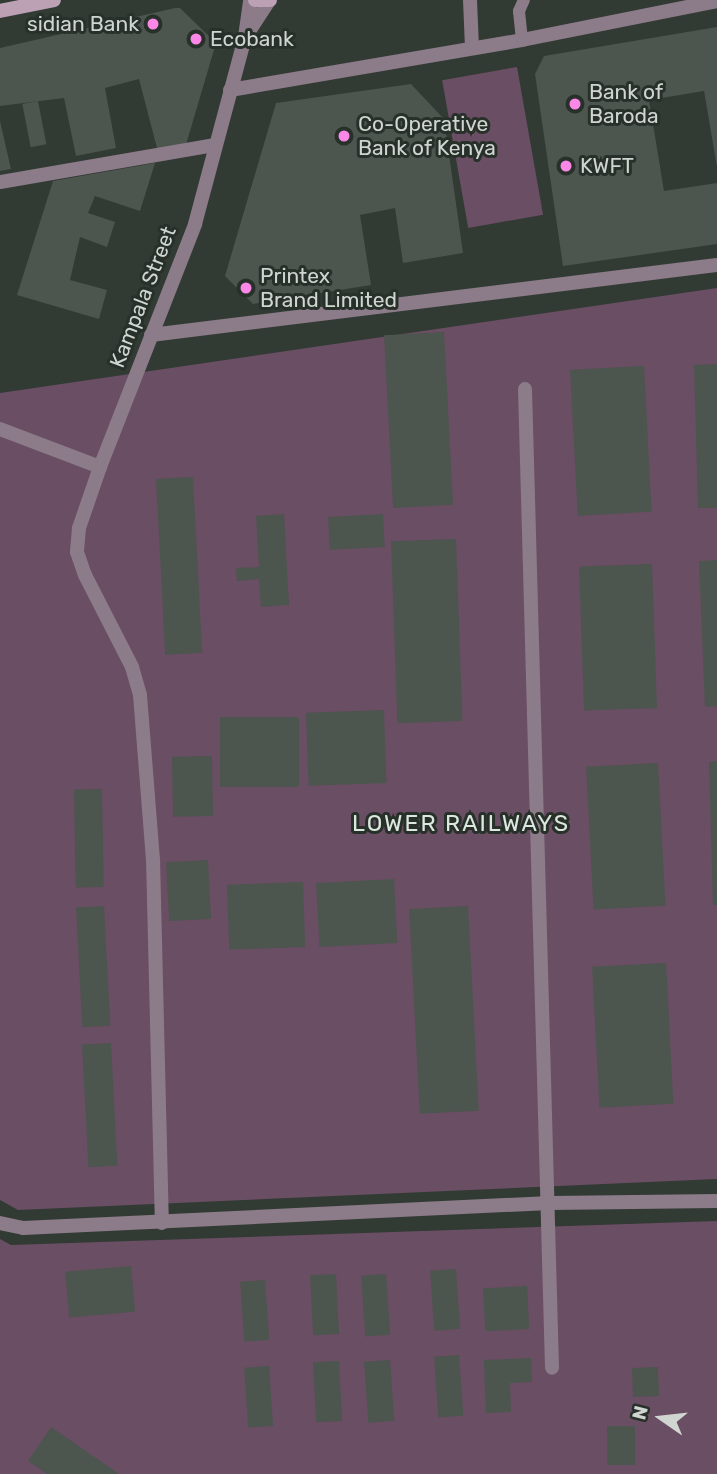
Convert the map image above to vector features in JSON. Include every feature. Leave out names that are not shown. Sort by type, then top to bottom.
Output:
[{"type":"main road","points":[[0,11],[54,0]]},
{"type":"main road","points":[[256,0],[269,0]]},
{"type":"street","name":"Kampala Street","points":[[162,1223],[153,859],[141,695],[132,667],[85,575],[77,552],[79,527],[100,467],[195,223],[214,145],[246,37],[250,0]]},
{"type":"street","name":"Kampala Street","points":[[246,37],[269,0]]},
{"type":"street","points":[[470,0],[472,48]]},
{"type":"street","points":[[230,90],[522,40],[678,4],[717,1]]},
{"type":"street","points":[[0,182],[214,145]]},
{"type":"street","points":[[151,335],[717,265]]},
{"type":"street","points":[[524,389],[550,1203],[552,1368]]},
{"type":"street","points":[[0,429],[100,467]]},
{"type":"street","points":[[0,1223],[23,1228],[550,1203],[717,1201]]},
{"type":"lane","points":[[522,40],[519,11],[524,0]]},
{"type":"shaded area","points":[[517,67],[543,215],[468,228],[442,80]]},
{"type":"shaded area","points":[[717,288],[717,1179],[18,1210],[0,1200],[0,393]]},
{"type":"shaded area","points":[[717,1221],[717,1474],[0,1474],[0,1239],[11,1245]]},
{"type":"building","points":[[180,8],[216,43],[185,148],[158,152],[139,79],[105,88],[116,148],[76,156],[64,98],[0,106],[0,48]]},
{"type":"building","points":[[717,27],[717,167],[704,91],[649,100],[664,191],[717,183],[717,244],[563,266],[535,74],[544,56]]},
{"type":"building","points":[[411,84],[444,119],[463,253],[403,263],[395,208],[360,215],[371,285],[253,304],[225,276],[276,103]]},
{"type":"building","points":[[38,101],[46,144],[31,147],[22,104]]},
{"type":"building","points":[[0,121],[11,169],[0,171]]},
{"type":"building","points":[[155,163],[140,211],[95,196],[88,213],[115,222],[107,247],[80,237],[70,280],[107,290],[99,319],[17,295],[53,181]]},
{"type":"building","points":[[444,332],[453,505],[393,508],[384,335]]},
{"type":"building","points":[[717,364],[717,508],[698,508],[694,365]]},
{"type":"building","points":[[644,366],[652,512],[578,516],[570,370]]},
{"type":"building","points":[[193,477],[202,653],[165,655],[156,479]]},
{"type":"building","points":[[284,514],[289,605],[261,607],[259,579],[237,581],[236,568],[259,567],[256,516]]},
{"type":"building","points":[[383,514],[385,547],[330,550],[328,517]]},
{"type":"building","points":[[456,539],[462,721],[397,723],[391,541]]},
{"type":"building","points":[[717,560],[717,706],[705,707],[699,561]]},
{"type":"building","points":[[652,564],[657,708],[584,710],[579,567]]},
{"type":"building","points":[[384,710],[387,783],[309,786],[306,713]]},
{"type":"building","points":[[220,717],[299,717],[299,787],[220,787]]},
{"type":"building","points":[[212,756],[213,816],[173,817],[172,757]]},
{"type":"building","points":[[717,761],[717,905],[713,905],[709,762]]},
{"type":"building","points":[[658,763],[665,906],[594,910],[586,767]]},
{"type":"building","points":[[74,789],[102,789],[104,887],[76,887]]},
{"type":"building","points":[[208,860],[211,919],[169,921],[166,862]]},
{"type":"building","points":[[394,879],[397,943],[319,947],[316,883]]},
{"type":"building","points":[[303,882],[305,947],[229,950],[227,885]]},
{"type":"building","points":[[104,906],[110,1026],[82,1027],[76,907]]},
{"type":"building","points":[[468,906],[479,1111],[420,1114],[409,909]]},
{"type":"building","points":[[666,963],[673,1104],[599,1108],[592,967]]},
{"type":"building","points":[[111,1043],[117,1166],[88,1167],[82,1045]]},
{"type":"building","points":[[131,1266],[135,1312],[69,1318],[65,1272]]},
{"type":"building","points":[[456,1269],[460,1329],[434,1331],[430,1271]]},
{"type":"building","points":[[336,1274],[339,1334],[313,1335],[310,1275]]},
{"type":"building","points":[[386,1274],[390,1335],[365,1337],[361,1276]]},
{"type":"building","points":[[265,1280],[269,1340],[244,1342],[240,1282]]},
{"type":"building","points":[[527,1286],[529,1329],[485,1331],[483,1288]]},
{"type":"building","points":[[459,1355],[463,1416],[438,1418],[434,1357]]},
{"type":"building","points":[[531,1358],[532,1382],[510,1383],[511,1412],[486,1413],[484,1360]]},
{"type":"building","points":[[390,1360],[394,1421],[368,1423],[364,1362]]},
{"type":"building","points":[[339,1361],[342,1421],[316,1422],[313,1362]]},
{"type":"building","points":[[269,1366],[273,1426],[248,1428],[244,1368]]},
{"type":"building","points":[[658,1367],[659,1396],[633,1397],[632,1368]]},
{"type":"building","points":[[607,1426],[635,1426],[635,1465],[607,1465]]},
{"type":"building","points":[[51,1427],[119,1474],[47,1474],[28,1461]]},
{"type":"place","name":"sidian Bank","points":[[153,24]]},
{"type":"place","name":"Ecobank","points":[[196,39]]},
{"type":"place","name":"Bank of Baroda","points":[[575,104]]},
{"type":"place","name":"Co-Operative Bank of Kenya","points":[[344,136]]},
{"type":"place","name":"KWFT","points":[[566,166]]},
{"type":"place","name":"Printex Brand Limited","points":[[246,288]]},
{"type":"district","name":"LOWER RAILWAYS","points":[[461,823]]}]
